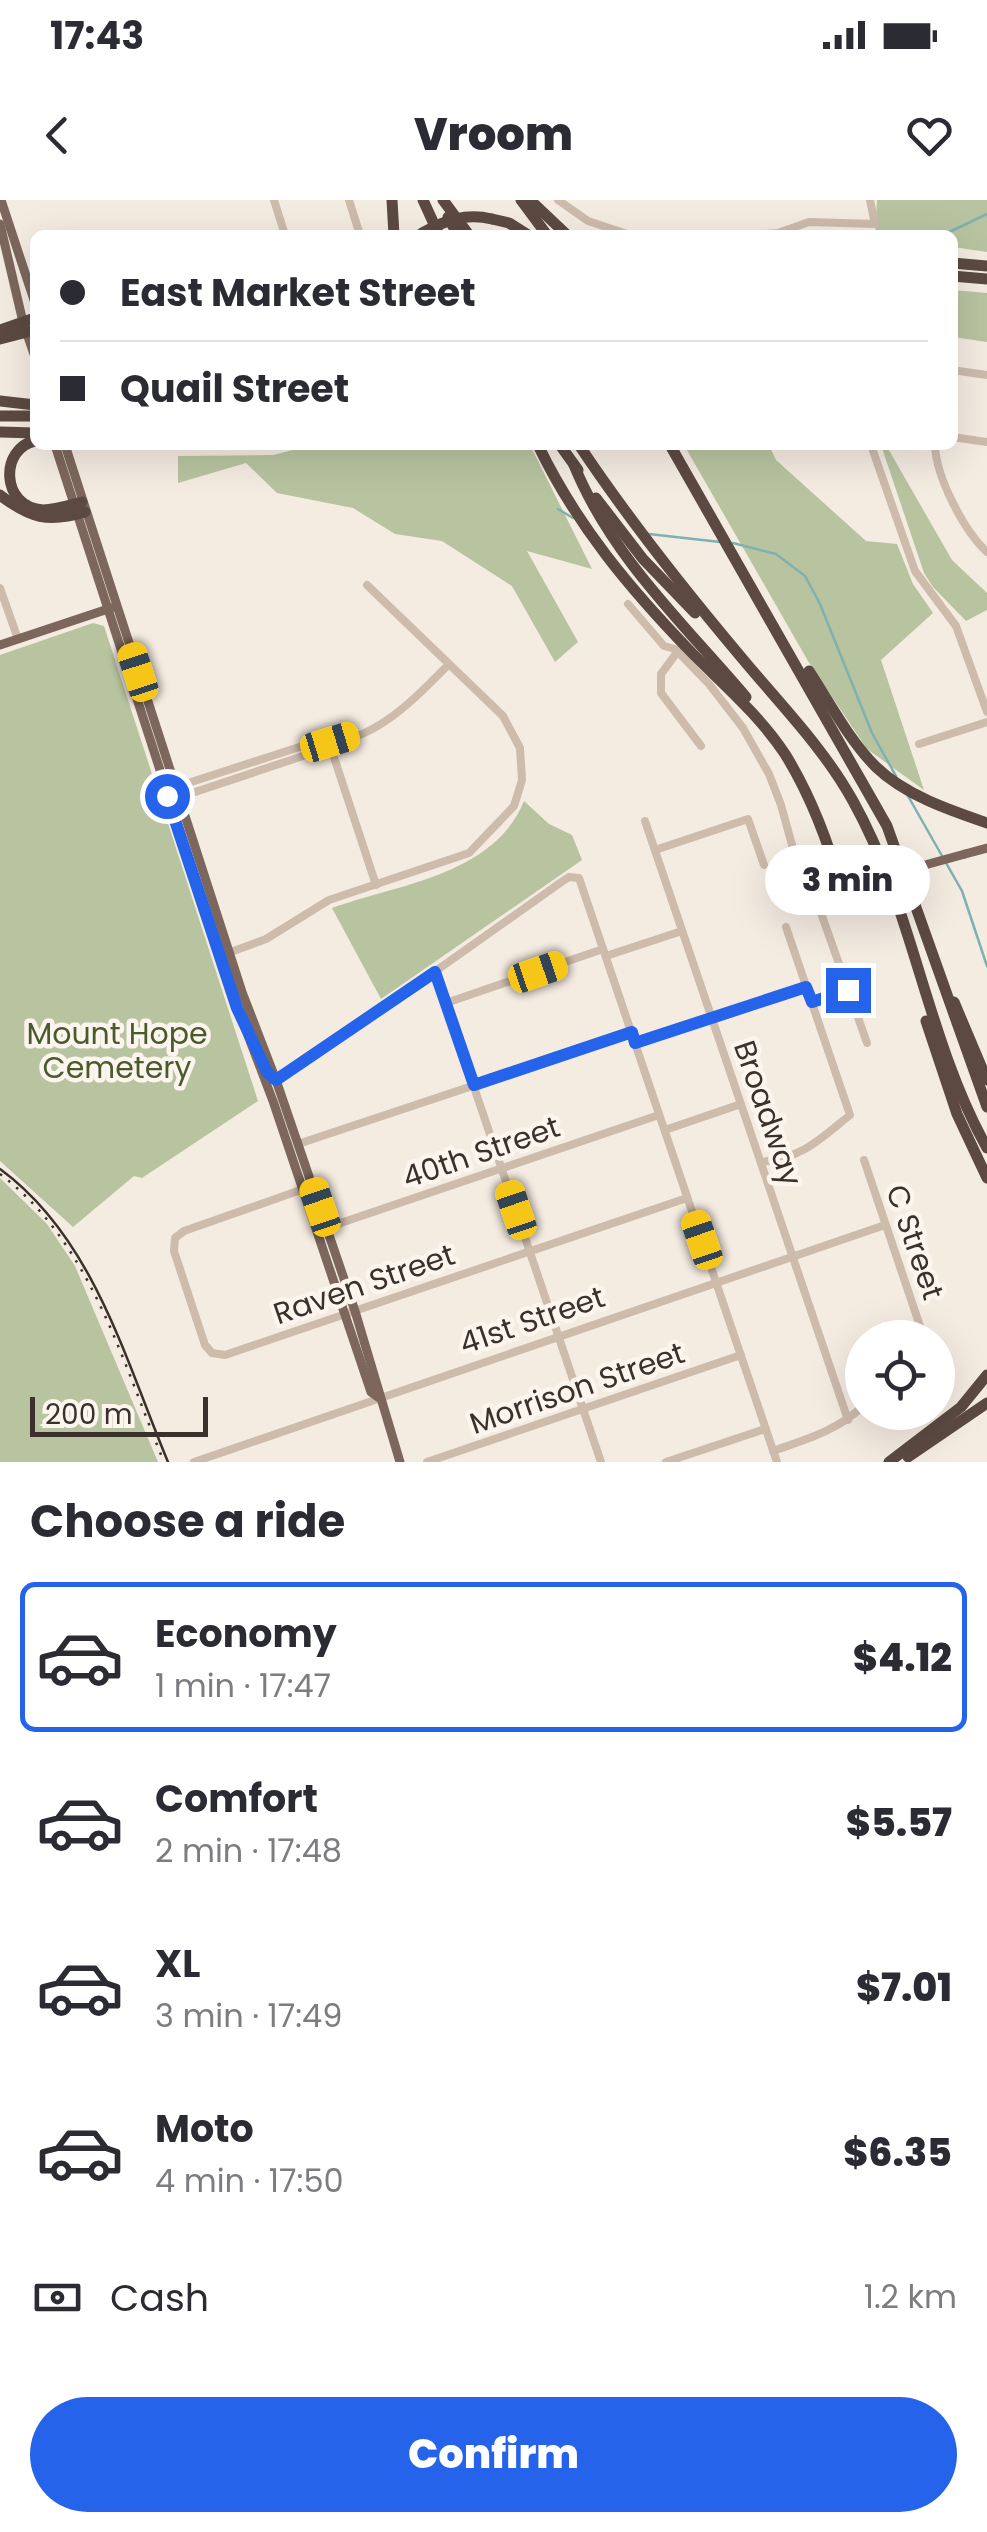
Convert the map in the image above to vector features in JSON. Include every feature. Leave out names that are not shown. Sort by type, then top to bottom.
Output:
[{"type":"highway","points":[[392,200],[394,230]]},
{"type":"highway","points":[[423,200],[438,230]]},
{"type":"highway","points":[[441,200],[456,230]]},
{"type":"highway","points":[[441,200],[465,230]]},
{"type":"highway","points":[[521,200],[543,230]]},
{"type":"highway","points":[[530,200],[561,230]]},
{"type":"highway","points":[[430,230],[455,218],[476,216],[509,223],[520,230]]},
{"type":"highway","points":[[958,264],[987,266]]},
{"type":"highway","points":[[958,277],[987,279]]},
{"type":"highway","points":[[0,330],[30,325]]},
{"type":"highway","points":[[0,339],[30,325]]},
{"type":"highway","points":[[0,401],[30,409]]},
{"type":"highway","points":[[0,416],[30,411]]},
{"type":"highway","points":[[0,432],[30,436]]},
{"type":"highway","points":[[30,439],[9,452],[2,469],[7,490],[20,502],[41,510],[79,508]]},
{"type":"highway","points":[[541,450],[566,500],[615,570],[763,724]]},
{"type":"highway","points":[[564,450],[617,545],[746,698],[784,753],[811,803],[846,886]]},
{"type":"highway","points":[[583,450],[648,545],[836,773],[870,834],[948,1062],[987,1148]]},
{"type":"highway","points":[[673,450],[877,807],[895,845],[987,1107]]},
{"type":"highway","points":[[0,495],[23,513],[37,517],[79,508]]},
{"type":"highway","points":[[604,517],[745,662]]},
{"type":"highway","points":[[753,589],[870,761],[920,796],[987,822]]},
{"type":"highway","points":[[893,896],[916,991],[948,1089],[987,1178]]},
{"type":"highway","points":[[942,981],[961,1015],[987,1080]]},
{"type":"highway","points":[[889,1462],[953,1414],[987,1376]]},
{"type":"highway","points":[[900,1462],[987,1404]]},
{"type":"main road","points":[[2,200],[30,288]]},
{"type":"main road","points":[[0,224],[12,277],[30,325]]},
{"type":"main road","points":[[57,450],[225,955],[298,1144],[308,1188]]},
{"type":"main road","points":[[67,450],[79,508]]},
{"type":"main road","points":[[0,645],[111,608]]},
{"type":"main road","points":[[846,886],[987,848]]},
{"type":"main road","points":[[225,955],[237,1008],[308,1188],[350,1312],[371,1392],[378,1397],[400,1462]]},
{"type":"main road","points":[[237,1008],[267,1072],[276,1080]]},
{"type":"street","points":[[274,200],[283,230]]},
{"type":"street","points":[[349,200],[358,230]]},
{"type":"street","points":[[558,200],[588,221],[615,230]]},
{"type":"street","points":[[786,230],[809,222],[875,224],[870,200]]},
{"type":"street","points":[[958,371],[987,375]]},
{"type":"street","points":[[958,437],[987,442]]},
{"type":"street","points":[[874,450],[915,571],[956,626],[987,712]]},
{"type":"street","points":[[935,450],[937,468],[970,534],[987,552]]},
{"type":"street","points":[[225,955],[266,939],[330,900],[469,853],[515,803],[524,765],[514,732],[503,716],[367,585]]},
{"type":"street","points":[[0,588],[18,639]]},
{"type":"street","points":[[628,604],[664,646],[678,651],[724,704],[760,756],[781,805],[805,892],[846,886]]},
{"type":"street","points":[[678,651],[660,674],[661,692],[701,746]]},
{"type":"street","points":[[174,794],[321,750],[330,742],[376,727],[402,712],[449,664]]},
{"type":"street","points":[[973,672],[987,667]]},
{"type":"street","points":[[919,744],[987,722]]},
{"type":"street","points":[[330,742],[376,886]]},
{"type":"street","points":[[655,850],[748,819],[764,865]]},
{"type":"street","name":"Broadway","points":[[645,821],[845,1411]]},
{"type":"street","points":[[276,1080],[560,882],[569,877],[579,878],[776,1462]]},
{"type":"street","points":[[821,913],[866,1043]]},
{"type":"street","points":[[760,1162],[790,1158],[810,1148],[850,1114],[786,927]]},
{"type":"street","points":[[446,1003],[682,931]]},
{"type":"street","points":[[435,972],[601,1462]]},
{"type":"street","points":[[812,1002],[872,982]]},
{"type":"street","points":[[635,1043],[806,987]]},
{"type":"street","points":[[298,1144],[632,1032]]},
{"type":"street","points":[[664,1130],[741,1104]]},
{"type":"street","name":"40th Street","points":[[322,1229],[659,1115]]},
{"type":"street","name":"C Street","points":[[864,1160],[918,1320]]},
{"type":"street","name":"Raven Street","points":[[308,1188],[184,1231],[175,1238],[174,1251],[205,1344],[212,1354],[225,1355],[688,1198]]},
{"type":"street","name":"41st Street","points":[[194,1462],[885,1224]]},
{"type":"street","name":"Morrison Street","points":[[427,1462],[741,1356]]},
{"type":"street","points":[[773,1451],[845,1422]]},
{"type":"street","points":[[666,1462],[766,1429]]},
{"type":"green space","points":[[877,200],[987,200],[987,252],[958,248],[958,230],[875,230]]},
{"type":"green space","points":[[958,291],[987,293],[987,342],[958,338]]},
{"type":"green space","points":[[293,450],[532,450],[592,569],[527,551],[578,642],[555,662],[512,586],[442,541],[395,534],[353,508],[277,493],[246,463],[178,483],[178,456],[273,455]]},
{"type":"green space","points":[[687,450],[771,450],[776,460],[866,541],[897,544],[913,584],[933,613],[881,660],[924,790],[867,749],[808,661]]},
{"type":"green space","points":[[883,450],[889,450],[952,560],[987,593],[987,610],[966,621],[924,573]]},
{"type":"green space","name":"Mount Hope Cemetery","points":[[93,623],[104,626],[258,1101],[142,1178],[134,1176],[73,1227],[0,1161],[0,655]]},
{"type":"green space","points":[[524,801],[549,824],[572,835],[582,860],[381,999],[332,908],[414,883],[468,861],[491,846],[510,826]]},
{"type":"green space","points":[[0,1178],[47,1224],[75,1266],[158,1462],[0,1462]]},
{"type":"waterway","points":[[953,230],[987,214]]},
{"type":"waterway","points":[[558,509],[573,518]]},
{"type":"waterway","points":[[649,534],[720,542]]},
{"type":"waterway","points":[[733,543],[776,554],[805,576],[872,733],[896,776]]},
{"type":"waterway","points":[[908,796],[962,891],[987,966]]},
{"type":"tram line","points":[[0,1169],[32,1197],[83,1264],[103,1302],[168,1462]]},
{"type":"railway","points":[[0,1174],[31,1202],[81,1269],[118,1345],[164,1462]]},
{"type":"route","points":[[167,796],[237,1008],[267,1072],[276,1080],[435,972],[474,1085],[632,1032],[635,1043],[806,987],[812,1002],[848,990]]}]
